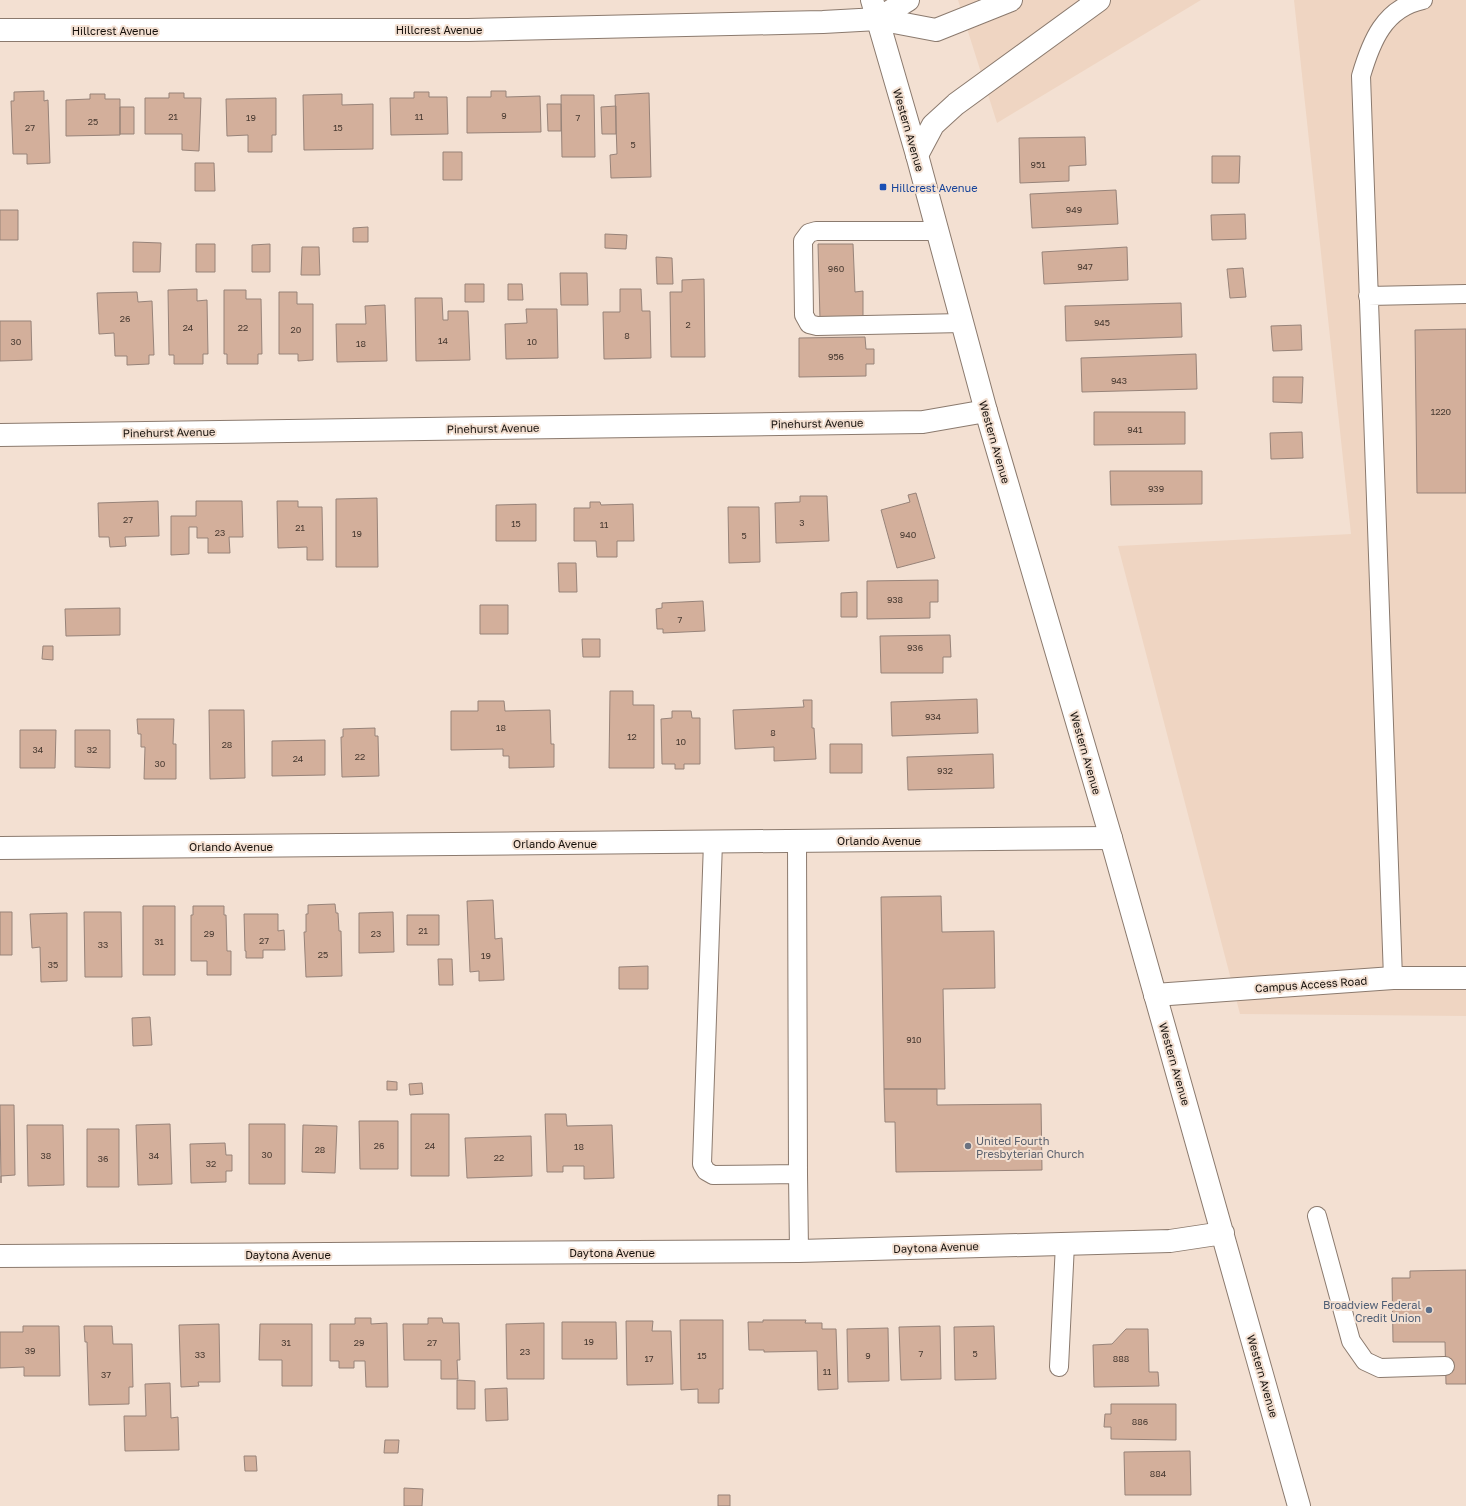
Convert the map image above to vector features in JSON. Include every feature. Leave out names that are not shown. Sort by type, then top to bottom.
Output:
[{"type":"street","points":[[875,10],[908,0]]},
{"type":"street","name":"Hillcrest Avenue","points":[[0,30],[468,30],[823,22],[875,10],[936,30],[1011,0]]},
{"type":"street","points":[[917,155],[933,126],[956,104],[1099,0]]},
{"type":"street","name":"Western Avenue","points":[[875,10],[917,155],[986,411],[1111,838],[1299,1506]]},
{"type":"street","name":"Pinehurst Avenue","points":[[0,434],[923,422],[986,411]]},
{"type":"street","name":"Orlando Avenue","points":[[0,848],[1111,838]]},
{"type":"street","name":"Campus Access Road","points":[[1155,995],[1393,978],[1466,978]]},
{"type":"street","name":"Daytona Avenue","points":[[0,1256],[799,1251],[1170,1241],[1223,1233]]},
{"type":"lane","points":[[1393,978],[1360,76],[1369,50],[1384,22],[1411,2],[1423,0]]},
{"type":"lane","points":[[937,231],[816,231],[809,233],[804,239],[803,244],[804,315],[808,323],[814,326],[963,323]]},
{"type":"lane","points":[[1368,296],[1466,294]]},
{"type":"lane","points":[[798,841],[799,1251]]},
{"type":"lane","points":[[713,842],[702,1164],[706,1171],[713,1175],[798,1174]]},
{"type":"lane","points":[[1317,1216],[1351,1341],[1365,1361],[1380,1368],[1445,1366]]},
{"type":"lane","points":[[1060,1367],[1065,1244]]},
{"type":"shaded area","points":[[958,0],[1201,0],[997,123]]},
{"type":"shaded area","points":[[1294,0],[1466,0],[1466,1016],[1240,1014],[1118,546],[1351,534]]},
{"type":"building","points":[[44,91],[44,101],[48,100],[50,163],[27,164],[27,154],[13,154],[11,101],[14,101],[14,92]]},
{"type":"building","points":[[491,91],[506,91],[506,97],[540,96],[541,132],[467,133],[467,97],[491,97]]},
{"type":"building","points":[[414,92],[429,92],[429,97],[447,97],[448,134],[391,135],[390,98],[414,98]]},
{"type":"building","points":[[169,93],[184,93],[184,98],[201,98],[199,151],[182,150],[182,134],[145,134],[145,98],[169,98]]},
{"type":"building","points":[[649,93],[651,177],[611,178],[610,155],[617,154],[615,95]]},
{"type":"building","points":[[90,94],[105,94],[105,99],[120,99],[120,135],[66,136],[66,100],[90,99]]},
{"type":"building","points":[[342,94],[342,105],[373,104],[373,149],[304,150],[303,95]]},
{"type":"building","points":[[561,95],[594,95],[595,157],[562,157]]},
{"type":"building","points":[[276,98],[276,135],[272,135],[272,152],[248,152],[248,135],[227,136],[226,99]]},
{"type":"building","points":[[547,104],[561,104],[561,131],[548,131]]},
{"type":"building","points":[[616,106],[616,134],[602,134],[601,107]]},
{"type":"building","points":[[120,107],[134,107],[134,134],[120,134]]},
{"type":"building","points":[[1085,137],[1086,165],[1069,166],[1069,181],[1020,183],[1019,138]]},
{"type":"building","points":[[443,152],[462,152],[462,180],[443,180]]},
{"type":"building","points":[[1212,156],[1240,156],[1239,183],[1212,183]]},
{"type":"building","points":[[195,163],[214,163],[215,191],[195,191]]},
{"type":"building","points":[[1116,190],[1118,224],[1032,228],[1030,194]]},
{"type":"building","points":[[0,210],[18,210],[18,240],[0,240]]},
{"type":"building","points":[[1245,214],[1246,239],[1212,240],[1211,215]]},
{"type":"building","points":[[368,227],[368,242],[353,242],[353,228]]},
{"type":"building","points":[[605,234],[627,235],[626,249],[605,248]]},
{"type":"building","points":[[133,242],[161,243],[160,272],[133,272]]},
{"type":"building","points":[[196,244],[215,244],[215,272],[196,272]]},
{"type":"building","points":[[270,244],[270,272],[252,272],[252,245]]},
{"type":"building","points":[[818,244],[853,244],[855,292],[863,291],[863,318],[820,319]]},
{"type":"building","points":[[302,247],[319,247],[320,275],[301,275]]},
{"type":"building","points":[[1127,247],[1128,280],[1044,284],[1042,252]]},
{"type":"building","points":[[656,257],[672,258],[673,284],[657,284]]},
{"type":"building","points":[[1243,268],[1246,297],[1230,298],[1227,269]]},
{"type":"building","points":[[560,273],[587,273],[588,305],[561,305]]},
{"type":"building","points":[[704,279],[705,357],[671,357],[670,292],[682,292],[682,280]]},
{"type":"building","points":[[465,284],[484,284],[484,302],[465,302]]},
{"type":"building","points":[[508,284],[522,284],[523,300],[508,300]]},
{"type":"building","points":[[197,289],[197,301],[207,300],[208,354],[203,354],[203,364],[174,364],[174,355],[169,355],[168,290]]},
{"type":"building","points":[[620,289],[641,289],[642,311],[650,311],[651,358],[604,359],[603,312],[620,312]]},
{"type":"building","points":[[224,290],[246,290],[246,299],[261,299],[262,354],[258,354],[258,364],[227,364],[227,354],[224,354]]},
{"type":"building","points":[[137,292],[138,302],[152,301],[154,355],[149,355],[149,364],[127,365],[127,356],[115,356],[114,333],[99,334],[97,293]]},
{"type":"building","points":[[279,292],[297,292],[297,304],[313,304],[313,360],[298,361],[298,354],[279,354]]},
{"type":"building","points":[[415,298],[442,298],[443,320],[448,320],[448,311],[468,311],[470,360],[416,361]]},
{"type":"building","points":[[1181,303],[1182,337],[1066,341],[1065,306]]},
{"type":"building","points":[[385,305],[387,361],[337,362],[336,324],[366,324],[365,306]]},
{"type":"building","points":[[526,309],[557,309],[558,358],[506,359],[505,324],[527,323]]},
{"type":"building","points":[[0,321],[31,321],[32,360],[0,361]]},
{"type":"building","points":[[1301,325],[1302,350],[1273,351],[1271,326]]},
{"type":"building","points":[[1466,329],[1466,493],[1417,493],[1415,330]]},
{"type":"building","points":[[865,337],[866,349],[874,349],[874,364],[866,364],[866,376],[799,377],[799,338]]},
{"type":"building","points":[[1196,354],[1197,389],[1082,392],[1081,358]]},
{"type":"building","points":[[1273,377],[1303,377],[1302,403],[1273,402]]},
{"type":"building","points":[[1094,412],[1185,412],[1185,444],[1094,445]]},
{"type":"building","points":[[1302,432],[1303,458],[1271,459],[1270,433]]},
{"type":"building","points":[[1110,471],[1202,471],[1202,504],[1111,505]]},
{"type":"building","points":[[916,493],[935,558],[897,568],[881,510],[910,502],[908,495]]},
{"type":"building","points":[[800,496],[827,496],[829,541],[776,543],[775,503],[800,502]]},
{"type":"building","points":[[377,498],[378,567],[336,567],[336,499]]},
{"type":"building","points":[[158,501],[159,536],[125,537],[126,546],[110,547],[109,537],[99,537],[98,503]]},
{"type":"building","points":[[196,501],[242,501],[243,537],[229,537],[230,553],[208,553],[208,538],[197,538],[197,527],[189,527],[189,554],[171,555],[171,516],[196,516]]},
{"type":"building","points":[[277,501],[298,501],[298,507],[322,507],[323,560],[307,560],[307,547],[278,548]]},
{"type":"building","points":[[590,502],[600,502],[601,505],[633,504],[634,541],[617,541],[617,557],[597,557],[596,541],[574,541],[574,508],[590,508]]},
{"type":"building","points":[[536,504],[536,541],[496,541],[496,505]]},
{"type":"building","points":[[728,507],[759,507],[760,562],[729,563]]},
{"type":"building","points":[[558,563],[576,563],[577,592],[559,592]]},
{"type":"building","points":[[938,580],[938,602],[930,602],[930,618],[867,619],[867,581]]},
{"type":"building","points":[[857,592],[857,617],[841,617],[841,593]]},
{"type":"building","points":[[703,601],[705,631],[663,633],[663,629],[657,629],[656,609],[662,608],[662,603]]},
{"type":"building","points":[[480,605],[508,605],[508,634],[480,634]]},
{"type":"building","points":[[120,608],[120,635],[66,636],[65,609]]},
{"type":"building","points":[[950,635],[951,657],[943,657],[943,673],[881,673],[880,636]]},
{"type":"building","points":[[582,639],[600,639],[600,657],[583,657]]},
{"type":"building","points":[[43,646],[53,646],[53,660],[42,659]]},
{"type":"building","points":[[610,691],[633,691],[633,705],[654,705],[654,768],[609,768]]},
{"type":"building","points":[[977,699],[978,733],[892,736],[891,702]]},
{"type":"building","points":[[803,700],[812,700],[812,728],[814,728],[816,759],[774,761],[774,747],[735,749],[733,710],[804,707]]},
{"type":"building","points":[[478,701],[504,701],[505,711],[550,710],[551,744],[554,744],[554,767],[509,768],[509,756],[503,756],[503,749],[451,750],[451,711],[478,711]]},
{"type":"building","points":[[209,710],[244,710],[245,778],[210,779]]},
{"type":"building","points":[[672,711],[691,711],[692,718],[700,718],[700,764],[684,764],[684,769],[675,769],[675,764],[662,764],[661,719],[672,718]]},
{"type":"building","points":[[137,719],[174,719],[173,744],[176,744],[176,779],[144,779],[145,747],[141,747],[141,734],[138,734]]},
{"type":"building","points":[[375,728],[375,736],[378,736],[379,776],[342,777],[341,737],[343,737],[343,729]]},
{"type":"building","points":[[20,730],[56,730],[55,768],[20,768]]},
{"type":"building","points":[[75,730],[110,730],[110,768],[75,767]]},
{"type":"building","points":[[325,740],[325,775],[272,776],[272,741]]},
{"type":"building","points":[[830,744],[862,744],[862,773],[830,773]]},
{"type":"building","points":[[993,754],[994,788],[908,790],[907,757]]},
{"type":"building","points":[[941,896],[942,932],[994,931],[995,988],[943,989],[945,1089],[884,1089],[881,897]]},
{"type":"building","points":[[493,900],[495,939],[502,938],[504,980],[479,981],[479,971],[470,972],[467,901]]},
{"type":"building","points":[[335,904],[336,913],[338,913],[339,931],[341,931],[342,976],[306,977],[304,932],[306,932],[306,914],[308,914],[308,905]]},
{"type":"building","points":[[143,906],[175,906],[175,975],[143,975]]},
{"type":"building","points":[[193,906],[224,906],[224,915],[226,915],[227,951],[231,951],[231,975],[207,975],[207,961],[191,961],[191,915],[193,915]]},
{"type":"building","points":[[0,912],[12,912],[12,955],[0,955]]},
{"type":"building","points":[[84,912],[121,912],[122,977],[85,977]]},
{"type":"building","points":[[393,912],[394,952],[359,953],[359,913]]},
{"type":"building","points":[[67,913],[67,981],[41,982],[40,947],[32,948],[30,914]]},
{"type":"building","points":[[244,914],[278,914],[278,931],[284,930],[285,950],[263,950],[263,958],[246,958]]},
{"type":"building","points":[[407,915],[439,915],[439,945],[407,945]]},
{"type":"building","points":[[438,959],[452,959],[453,985],[439,985]]},
{"type":"building","points":[[648,966],[648,989],[619,989],[619,967]]},
{"type":"building","points":[[150,1017],[152,1045],[133,1046],[132,1018]]},
{"type":"building","points":[[387,1081],[397,1082],[397,1090],[387,1090]]},
{"type":"building","points":[[422,1083],[423,1094],[410,1095],[409,1084]]},
{"type":"building","name":"United Fourth Presbyterian Church","points":[[884,1089],[937,1089],[937,1105],[1041,1104],[1042,1170],[896,1172],[895,1122],[885,1122]]},
{"type":"building","points":[[0,1105],[14,1105],[15,1175],[1,1176],[1,1183]]},
{"type":"building","points":[[411,1114],[449,1114],[449,1176],[411,1176]]},
{"type":"building","points":[[545,1114],[566,1114],[567,1126],[612,1125],[614,1178],[584,1179],[584,1166],[563,1166],[563,1172],[547,1172]]},
{"type":"building","points":[[359,1121],[398,1121],[398,1169],[360,1169]]},
{"type":"building","points":[[170,1124],[172,1184],[138,1185],[136,1125]]},
{"type":"building","points":[[249,1124],[285,1124],[285,1184],[249,1184]]},
{"type":"building","points":[[27,1125],[63,1125],[64,1185],[28,1186]]},
{"type":"building","points":[[303,1125],[337,1126],[335,1173],[302,1172]]},
{"type":"building","points":[[87,1129],[119,1129],[119,1187],[87,1187]]},
{"type":"building","points":[[531,1136],[532,1176],[467,1178],[465,1138]]},
{"type":"building","points":[[225,1143],[226,1155],[232,1155],[232,1171],[226,1171],[226,1182],[191,1183],[190,1144]]},
{"type":"building","name":"Broadview Federal Credit Union","points":[[1466,1270],[1466,1384],[1446,1384],[1445,1342],[1393,1342],[1392,1278],[1410,1278],[1410,1271]]},
{"type":"building","points":[[355,1318],[371,1318],[371,1324],[387,1323],[388,1387],[366,1387],[365,1361],[354,1361],[354,1368],[339,1368],[339,1361],[330,1361],[330,1324],[355,1324]]},
{"type":"building","points":[[428,1318],[442,1318],[443,1323],[459,1323],[460,1360],[457,1360],[458,1379],[441,1379],[441,1360],[404,1360],[403,1324],[428,1324]]},
{"type":"building","points":[[680,1320],[723,1320],[723,1389],[719,1389],[719,1403],[698,1403],[698,1389],[681,1390]]},
{"type":"building","points":[[763,1320],[806,1320],[805,1323],[822,1323],[822,1329],[836,1329],[838,1389],[818,1390],[817,1351],[764,1352],[764,1350],[749,1350],[748,1322],[763,1322]]},
{"type":"building","points":[[626,1321],[653,1321],[652,1331],[671,1331],[673,1384],[627,1385]]},
{"type":"building","points":[[562,1322],[616,1322],[617,1359],[562,1359]]},
{"type":"building","points":[[544,1323],[544,1379],[507,1379],[506,1324]]},
{"type":"building","points":[[219,1324],[220,1382],[198,1382],[199,1386],[181,1387],[179,1325]]},
{"type":"building","points":[[260,1324],[312,1324],[312,1386],[282,1386],[282,1360],[259,1360]]},
{"type":"building","points":[[23,1326],[59,1326],[60,1376],[24,1376],[24,1367],[0,1368],[0,1332],[23,1332]]},
{"type":"building","points":[[84,1326],[112,1326],[113,1344],[132,1344],[133,1387],[129,1387],[129,1404],[89,1405],[87,1342],[85,1342]]},
{"type":"building","points":[[940,1326],[941,1379],[901,1380],[899,1327]]},
{"type":"building","points":[[994,1326],[996,1379],[955,1380],[954,1327]]},
{"type":"building","points":[[888,1328],[889,1381],[848,1382],[847,1329]]},
{"type":"building","points":[[1126,1329],[1148,1329],[1149,1372],[1158,1372],[1159,1386],[1094,1387],[1093,1345],[1112,1344]]},
{"type":"building","points":[[457,1380],[475,1381],[475,1409],[457,1409]]},
{"type":"building","points":[[170,1383],[171,1418],[178,1417],[179,1450],[125,1451],[124,1416],[146,1416],[145,1384]]},
{"type":"building","points":[[507,1388],[508,1420],[486,1421],[485,1389]]},
{"type":"building","points":[[1111,1404],[1176,1404],[1176,1440],[1111,1439],[1111,1427],[1104,1427],[1105,1414],[1111,1414]]},
{"type":"building","points":[[385,1440],[399,1440],[398,1453],[384,1453]]},
{"type":"building","points":[[1190,1451],[1191,1495],[1125,1495],[1124,1452]]},
{"type":"building","points":[[244,1456],[256,1456],[257,1471],[245,1471]]},
{"type":"building","points":[[404,1488],[423,1489],[422,1506],[404,1506]]},
{"type":"building","points":[[718,1495],[730,1495],[730,1506],[718,1506]]},
{"type":"place","name":"Hillcrest Avenue","points":[[883,187]]},
{"type":"place","name":"United Fourth Presbyterian Church","points":[[968,1146]]},
{"type":"place","name":"Broadview Federal Credit Union","points":[[1429,1310]]}]
